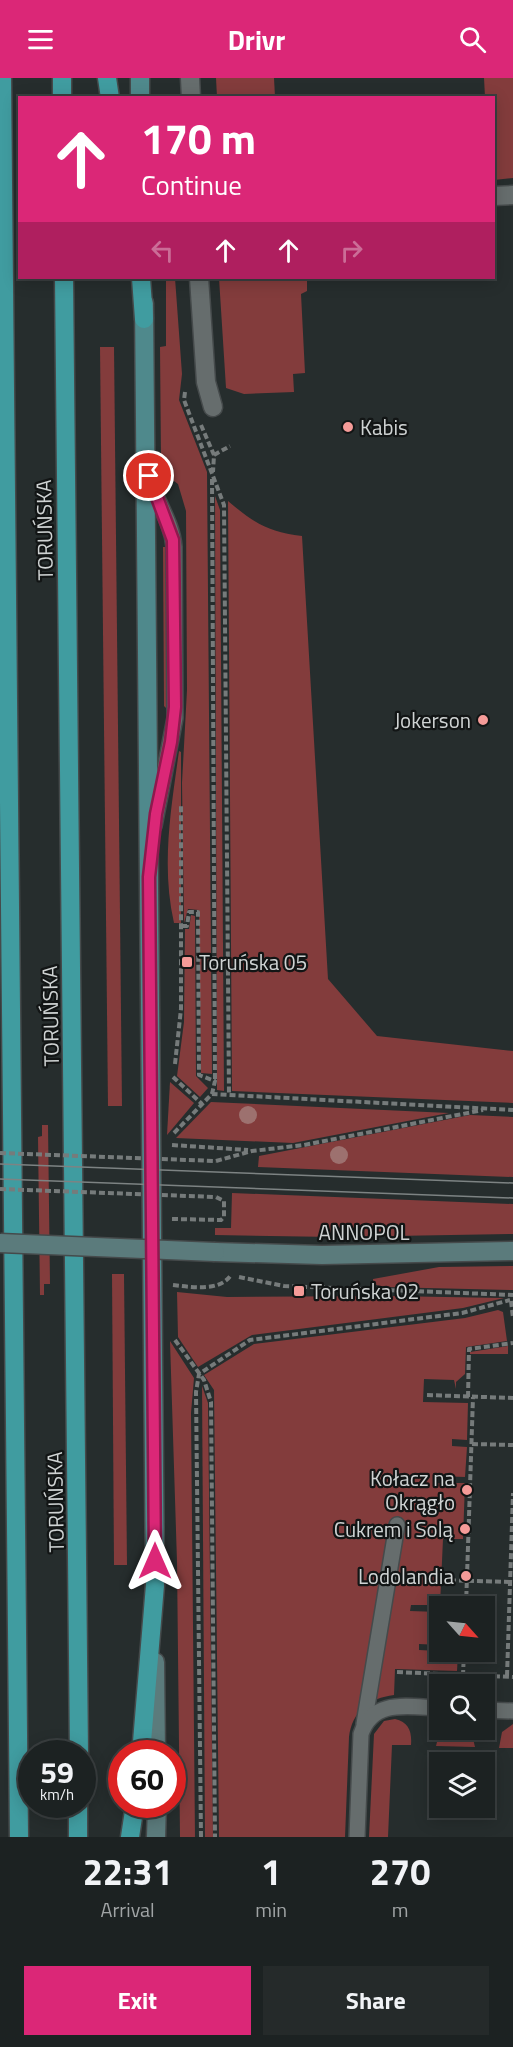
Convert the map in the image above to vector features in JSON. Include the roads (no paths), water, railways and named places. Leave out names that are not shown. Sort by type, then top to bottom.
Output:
[{"type":"highway","name":"TORUŃSKA","points":[[2,78],[19,1837]]},
{"type":"highway","points":[[62,78],[62,96]]},
{"type":"highway","points":[[106,78],[110,96]]},
{"type":"highway","name":"TORUŃSKA","points":[[64,279],[79,1740]]},
{"type":"highway","points":[[142,279],[144,320]]},
{"type":"highway","points":[[142,1740],[155,1585]]},
{"type":"highway","points":[[78,1818],[78,1837]]},
{"type":"highway","points":[[130,1837],[133,1818]]},
{"type":"main road","points":[[140,78],[140,96]]},
{"type":"main road","points":[[144,320],[155,1585]]},
{"type":"street","points":[[190,78],[190,96]]},
{"type":"street","points":[[495,196],[513,195]]},
{"type":"street","points":[[199,279],[206,382],[213,407]]},
{"type":"street","name":"ANNOPOL","points":[[0,1243],[322,1255],[513,1251]]},
{"type":"street","points":[[155,1585],[156,1740]]},
{"type":"street","points":[[156,1837],[157,1818]]},
{"type":"lane","points":[[145,452],[151,486],[172,532],[174,556],[175,718],[156,814],[149,877]]},
{"type":"lane","points":[[357,1837],[361,1734],[397,1525]]},
{"type":"lane","points":[[364,1724],[370,1715],[388,1707],[429,1708]]},
{"type":"lane","points":[[495,1710],[513,1711]]},
{"type":"tram line","points":[[0,1164],[513,1183]]},
{"type":"tram line","points":[[0,1179],[513,1198]]},
{"type":"place","name":"Kabis","points":[[348,427]]},
{"type":"place","name":"Jokerson","points":[[483,720]]},
{"type":"place","name":"Toruńska 05","points":[[187,962]]},
{"type":"place","name":"Toruńska 02","points":[[299,1291]]},
{"type":"place","name":"Kołacz na Okrągło","points":[[467,1490]]},
{"type":"place","name":"Cukrem i Solą","points":[[465,1529]]},
{"type":"place","name":"Lodolandia","points":[[466,1576]]}]
